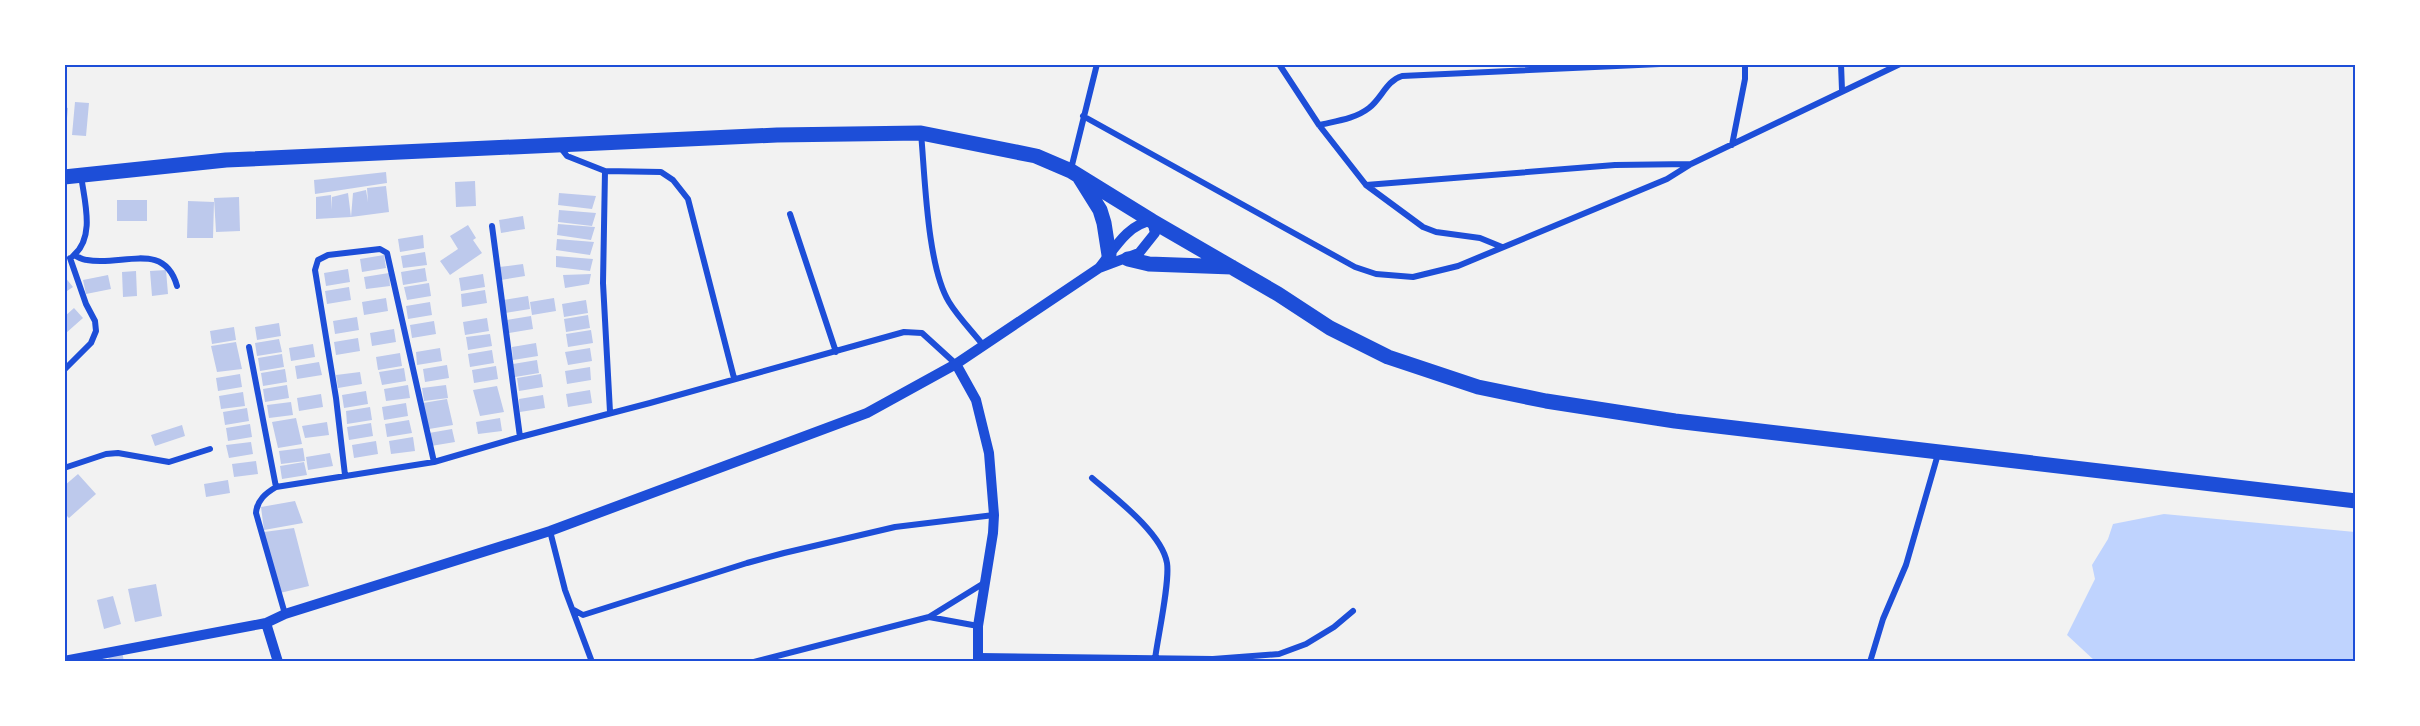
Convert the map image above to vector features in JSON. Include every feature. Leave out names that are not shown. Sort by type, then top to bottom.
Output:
[{"type":"main road","points":[[64,177],[226,160],[777,135],[921,133],[1036,156],[1074,173],[1233,267],[1330,328],[1378,352],[1436,375],[1478,387],[1546,401],[1675,421],[1938,450],[2355,501]]},
{"type":"main road","points":[[1074,173],[1100,210],[1109,255]]},
{"type":"main road","points":[[1128,259],[1149,264],[1233,267]]},
{"type":"street","points":[[1074,173],[1083,117],[1097,64]]},
{"type":"street","points":[[1279,64],[1319,125],[1366,184],[1423,227],[1436,232],[1480,238],[1502,247]]},
{"type":"street","points":[[1319,125],[1360,113],[1370,107],[1390,82],[1402,75],[1660,64]]},
{"type":"street","points":[[1732,145],[1745,79],[1744,64]]},
{"type":"street","points":[[1841,64],[1842,90]]},
{"type":"street","points":[[1083,117],[1355,267],[1376,274],[1413,277],[1458,266],[1667,178],[1842,90],[1900,64]]},
{"type":"street","points":[[921,133],[930,229],[938,279],[948,301],[983,345]]},
{"type":"street","points":[[559,145],[567,156],[604,171],[661,172],[673,180],[688,199],[734,378]]},
{"type":"street","points":[[1366,184],[1615,165],[1691,164]]},
{"type":"street","points":[[604,171],[603,283],[610,412]]},
{"type":"street","points":[[70,257],[84,242],[87,226],[81,175]]},
{"type":"street","points":[[790,214],[836,352]]},
{"type":"street","points":[[64,661],[266,622],[285,614],[550,531],[867,413],[956,364],[1099,268],[1128,259],[1145,247],[1155,234],[1152,221],[1141,222],[1124,236],[1099,268]]},
{"type":"street","points":[[492,226],[520,436]]},
{"type":"street","points":[[345,475],[316,264],[318,260],[327,255],[380,249],[385,251],[390,259],[434,462]]},
{"type":"street","points":[[70,257],[87,260],[154,259],[169,268],[177,286]]},
{"type":"street","points":[[64,370],[91,343],[96,331],[95,321],[86,304],[70,257]]},
{"type":"street","points":[[285,614],[256,513],[263,497],[276,487],[434,462],[520,436],[914,331],[931,340],[956,364],[976,400],[989,453],[994,515],[978,626],[979,658],[1213,659],[1279,654],[1306,644],[1334,627],[1353,611]]},
{"type":"street","points":[[249,347],[276,487]]},
{"type":"street","points":[[64,468],[106,454],[118,453],[169,462],[210,449]]},
{"type":"street","points":[[1870,662],[1883,619],[1906,565],[1938,450]]},
{"type":"street","points":[[1092,478],[1137,517],[1163,551],[1167,573],[1155,659]]},
{"type":"street","points":[[574,610],[583,615],[747,562],[895,527],[994,515]]},
{"type":"street","points":[[550,531],[565,590],[592,662]]},
{"type":"street","points":[[754,662],[929,617],[986,582]]},
{"type":"street","points":[[929,617],[978,626]]},
{"type":"street","points":[[266,622],[278,662]]},
{"type":"water","points":[[2164,514],[2355,532],[2355,661],[2095,661],[2067,635],[2095,579],[2092,565],[2108,539],[2113,524]]},
{"type":"building","points":[[75,102],[89,103],[86,136],[72,135]]},
{"type":"building","points":[[64,107],[68,108],[66,128],[64,128]]},
{"type":"building","points":[[386,172],[387,183],[315,194],[314,180]]},
{"type":"building","points":[[475,181],[476,206],[456,207],[455,182]]},
{"type":"building","points":[[386,186],[389,212],[351,217],[353,193],[366,190],[368,202],[367,188]]},
{"type":"building","points":[[348,193],[351,217],[316,219],[316,197],[331,195],[332,210],[332,197]]},
{"type":"building","points":[[559,193],[596,196],[592,209],[558,205]]},
{"type":"building","points":[[239,197],[240,231],[216,232],[214,198]]},
{"type":"building","points":[[117,200],[147,200],[147,221],[117,221]]},
{"type":"building","points":[[188,201],[214,202],[213,238],[187,238]]},
{"type":"building","points":[[559,210],[596,213],[592,226],[558,222]]},
{"type":"building","points":[[523,216],[525,229],[501,233],[499,220]]},
{"type":"building","points":[[558,224],[595,227],[591,240],[557,235]]},
{"type":"building","points":[[468,225],[476,238],[473,240],[482,253],[450,275],[440,261],[458,249],[450,236]]},
{"type":"building","points":[[423,235],[424,248],[400,252],[398,239]]},
{"type":"building","points":[[557,239],[594,242],[590,255],[556,250]]},
{"type":"building","points":[[425,252],[427,265],[403,268],[401,256]]},
{"type":"building","points":[[384,255],[386,268],[362,272],[360,259]]},
{"type":"building","points":[[556,256],[593,259],[590,271],[556,267]]},
{"type":"building","points":[[523,264],[525,276],[501,280],[499,267]]},
{"type":"building","points":[[425,268],[427,281],[403,285],[401,272]]},
{"type":"building","points":[[348,269],[350,282],[326,286],[324,273]]},
{"type":"building","points":[[166,270],[168,294],[152,296],[150,271]]},
{"type":"building","points":[[136,271],[137,296],[123,297],[122,272]]},
{"type":"building","points":[[389,273],[390,286],[366,289],[364,277]]},
{"type":"building","points":[[483,274],[485,287],[461,291],[459,278]]},
{"type":"building","points":[[591,274],[589,284],[565,288],[563,275]]},
{"type":"building","points":[[108,275],[111,289],[86,294],[83,280]]},
{"type":"building","points":[[64,276],[73,287],[64,293]]},
{"type":"building","points":[[429,283],[431,296],[407,300],[404,287]]},
{"type":"building","points":[[349,287],[351,300],[327,304],[325,291]]},
{"type":"building","points":[[485,290],[487,303],[462,307],[461,294]]},
{"type":"building","points":[[528,296],[530,309],[505,313],[503,300]]},
{"type":"building","points":[[386,298],[388,311],[364,315],[362,302]]},
{"type":"building","points":[[554,298],[556,311],[532,315],[530,302]]},
{"type":"building","points":[[586,300],[588,313],[564,317],[562,304]]},
{"type":"building","points":[[430,302],[432,315],[408,319],[406,306]]},
{"type":"building","points":[[74,308],[83,318],[66,333],[64,317]]},
{"type":"building","points":[[588,315],[590,328],[566,332],[564,319]]},
{"type":"building","points":[[531,316],[533,329],[509,333],[507,320]]},
{"type":"building","points":[[357,317],[359,330],[335,334],[333,321]]},
{"type":"building","points":[[487,318],[489,331],[465,335],[463,322]]},
{"type":"building","points":[[434,321],[436,334],[412,338],[410,325]]},
{"type":"building","points":[[279,323],[281,336],[257,340],[255,327]]},
{"type":"building","points":[[234,327],[236,340],[212,344],[210,331]]},
{"type":"building","points":[[394,329],[396,342],[372,346],[370,333]]},
{"type":"building","points":[[591,330],[593,343],[568,347],[566,334]]},
{"type":"building","points":[[490,334],[492,346],[468,350],[466,337]]},
{"type":"building","points":[[358,338],[360,351],[336,355],[334,342]]},
{"type":"building","points":[[279,339],[282,352],[257,356],[255,343]]},
{"type":"building","points":[[236,342],[242,369],[217,372],[211,346]]},
{"type":"building","points":[[536,343],[538,356],[513,360],[512,347]]},
{"type":"building","points":[[313,344],[315,357],[291,361],[289,348]]},
{"type":"building","points":[[440,348],[442,361],[417,365],[416,352]]},
{"type":"building","points":[[590,348],[592,361],[568,365],[565,352]]},
{"type":"building","points":[[492,350],[494,363],[470,367],[468,354]]},
{"type":"building","points":[[400,353],[402,366],[378,370],[376,357]]},
{"type":"building","points":[[282,354],[284,367],[260,371],[258,358]]},
{"type":"building","points":[[537,360],[539,373],[515,377],[513,364]]},
{"type":"building","points":[[319,362],[322,375],[297,379],[295,366]]},
{"type":"building","points":[[447,365],[449,378],[425,382],[423,369]]},
{"type":"building","points":[[496,366],[498,379],[474,383],[472,370]]},
{"type":"building","points":[[590,367],[591,380],[567,384],[565,371]]},
{"type":"building","points":[[404,368],[406,381],[382,385],[379,372]]},
{"type":"building","points":[[285,369],[287,382],[263,386],[261,373]]},
{"type":"building","points":[[360,372],[362,384],[338,388],[336,375]]},
{"type":"building","points":[[240,374],[242,387],[218,391],[216,378]]},
{"type":"building","points":[[541,374],[543,387],[519,391],[517,378]]},
{"type":"building","points":[[287,385],[289,398],[265,402],[263,389]]},
{"type":"building","points":[[408,385],[410,398],[386,401],[384,389]]},
{"type":"building","points":[[446,385],[448,398],[424,401],[422,388]]},
{"type":"building","points":[[497,386],[504,412],[480,416],[473,390]]},
{"type":"building","points":[[590,390],[592,403],[568,407],[566,394]]},
{"type":"building","points":[[366,391],[368,404],[344,408],[342,395]]},
{"type":"building","points":[[243,392],[245,406],[221,409],[219,396]]},
{"type":"building","points":[[321,394],[323,407],[299,411],[297,398]]},
{"type":"building","points":[[543,395],[545,408],[520,412],[519,399]]},
{"type":"building","points":[[447,399],[453,425],[429,429],[423,403]]},
{"type":"building","points":[[291,402],[293,415],[269,418],[267,405]]},
{"type":"building","points":[[406,403],[408,416],[384,420],[382,407]]},
{"type":"building","points":[[370,407],[372,420],[347,424],[346,411]]},
{"type":"building","points":[[247,408],[249,421],[225,425],[223,412]]},
{"type":"building","points":[[296,418],[302,444],[278,448],[272,422]]},
{"type":"building","points":[[500,418],[502,431],[478,434],[476,422]]},
{"type":"building","points":[[409,420],[412,433],[387,437],[385,424]]},
{"type":"building","points":[[327,422],[329,435],[305,438],[302,426]]},
{"type":"building","points":[[371,423],[373,436],[349,440],[347,427]]},
{"type":"building","points":[[250,424],[252,437],[228,441],[226,428]]},
{"type":"building","points":[[182,425],[185,436],[155,446],[151,435]]},
{"type":"building","points":[[452,429],[455,442],[431,446],[429,433]]},
{"type":"building","points":[[413,437],[415,451],[391,454],[389,441]]},
{"type":"building","points":[[376,441],[378,454],[354,458],[352,445]]},
{"type":"building","points":[[251,442],[253,454],[229,458],[226,445]]},
{"type":"building","points":[[303,448],[305,461],[281,464],[279,451]]},
{"type":"building","points":[[330,453],[333,466],[308,470],[306,457]]},
{"type":"building","points":[[256,461],[258,474],[234,477],[232,464]]},
{"type":"building","points":[[304,462],[307,475],[282,479],[280,466]]},
{"type":"building","points":[[78,474],[96,494],[69,518],[64,513],[64,486]]},
{"type":"building","points":[[228,480],[230,493],[206,497],[204,484]]},
{"type":"building","points":[[295,501],[303,523],[264,530],[261,507]]},
{"type":"building","points":[[294,528],[309,586],[280,593],[264,532]]},
{"type":"building","points":[[156,584],[162,616],[135,622],[128,589]]},
{"type":"building","points":[[113,596],[121,624],[104,629],[97,600]]},
{"type":"building","points":[[122,651],[124,662],[109,662],[108,654]]}]
